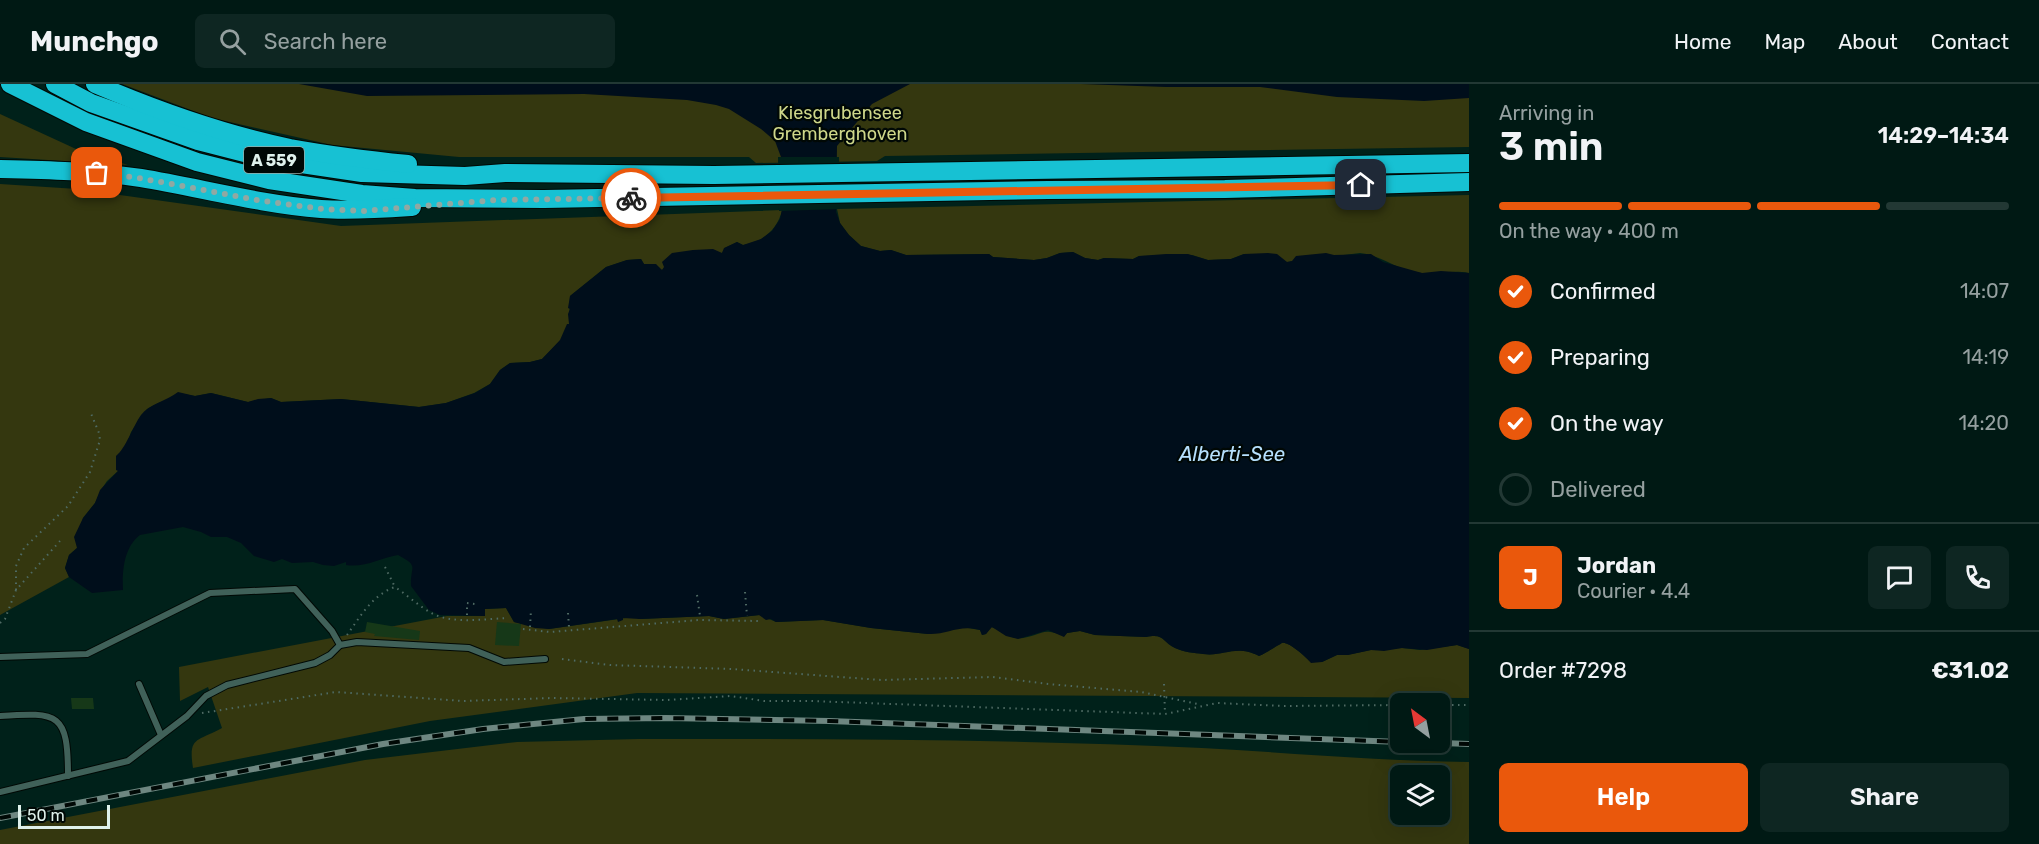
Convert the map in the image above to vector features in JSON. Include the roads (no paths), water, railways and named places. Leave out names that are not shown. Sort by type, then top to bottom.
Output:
[{"type":"highway","name":"A 559","points":[[10,84],[86,122],[197,162],[269,180],[362,194],[415,198],[497,200],[1225,189],[1469,182]]},
{"type":"highway","name":"A 559","points":[[55,84],[91,103],[198,141],[268,159],[362,173],[465,176],[505,173],[756,174],[1469,163]]},
{"type":"highway","points":[[95,84],[204,125],[289,147],[367,159],[505,173]]},
{"type":"highway","points":[[0,169],[121,176],[322,209],[363,211],[497,200]]},
{"type":"lane","points":[[0,657],[87,654],[210,593],[295,589],[332,631],[340,645]]},
{"type":"lane","points":[[0,792],[128,761],[188,716],[206,696],[227,685],[315,663],[330,655],[340,645],[357,642],[469,648],[504,662],[544,659]]},
{"type":"lane","points":[[139,684],[161,735]]},
{"type":"lane","points":[[0,716],[43,714],[54,718],[68,743],[68,776]]},
{"type":"water","name":"Alberti-See","points":[[299,84],[910,84],[872,104],[837,146],[836,212],[840,223],[861,246],[880,251],[891,250],[906,255],[989,254],[993,257],[1034,260],[1073,252],[1085,258],[1098,260],[1188,254],[1208,260],[1268,253],[1277,254],[1287,262],[1292,261],[1296,256],[1326,253],[1334,255],[1371,254],[1383,262],[1422,273],[1441,271],[1469,273],[1469,649],[1457,645],[1427,650],[1402,648],[1384,651],[1371,650],[1337,655],[1322,662],[1311,663],[1285,643],[1259,656],[1243,651],[1210,654],[1178,649],[1157,636],[1095,635],[1080,631],[1067,633],[1064,637],[1048,630],[1018,639],[1006,636],[992,627],[982,635],[980,630],[973,628],[928,634],[823,620],[776,622],[771,619],[766,620],[759,615],[724,619],[709,616],[623,618],[618,622],[617,619],[549,629],[535,628],[514,622],[506,608],[485,609],[485,616],[440,615],[429,610],[411,586],[412,565],[398,555],[353,566],[346,565],[346,562],[334,566],[313,562],[292,563],[282,559],[274,562],[254,556],[241,543],[227,537],[211,537],[183,527],[140,535],[127,553],[123,590],[92,593],[69,577],[65,568],[69,555],[77,548],[74,537],[83,518],[95,503],[100,490],[118,471],[116,470],[116,456],[123,448],[141,415],[153,405],[178,392],[195,396],[211,393],[248,402],[271,398],[281,402],[341,399],[419,407],[446,403],[475,393],[490,384],[500,370],[510,363],[542,359],[560,340],[569,324],[570,296],[606,267],[627,260],[641,259],[644,264],[656,264],[662,270],[664,267],[662,262],[672,253],[713,249],[722,253],[724,248],[737,242],[743,245],[761,239],[772,231],[780,219],[782,210],[781,157],[775,141],[761,129],[729,109],[716,105],[687,100],[584,94],[367,96]]},
{"type":"water","points":[[1081,84],[1469,84],[1469,98],[1424,101],[1337,97],[1260,87]]},
{"type":"railway","points":[[0,818],[383,744],[483,729],[584,719],[829,721],[1390,742]]},
{"type":"railway","points":[[1450,743],[1469,744]]},
{"type":"park label","name":"Kiesgrubensee Gremberghoven","points":[[840,123]]}]
